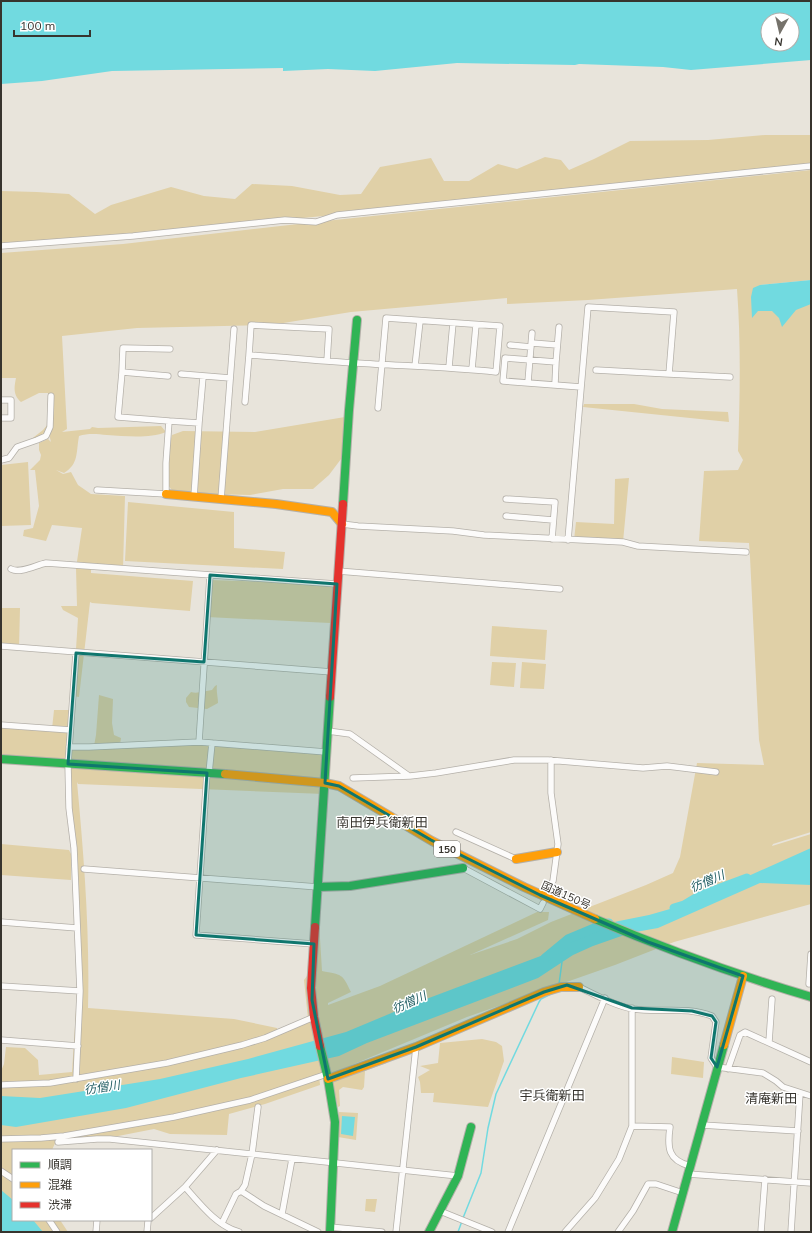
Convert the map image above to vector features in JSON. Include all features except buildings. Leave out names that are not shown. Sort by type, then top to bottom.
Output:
[{"type":"main road","points":[[330,1229],[335,1122],[327,1075],[314,1017],[311,988],[349,410],[358,320]]},
{"type":"main road","points":[[166,494],[332,512],[342,524]]},
{"type":"main road","name":"国道150号","points":[[1,759],[208,773],[325,783],[339,786],[431,840],[508,880],[572,910],[648,942],[743,976],[811,997]]},
{"type":"main road","points":[[516,859],[557,852]]},
{"type":"main road","points":[[318,887],[350,886],[463,868]]},
{"type":"main road","points":[[672,1232],[743,976]]},
{"type":"main road","points":[[327,1075],[416,1047],[559,986],[567,985],[579,987]]},
{"type":"main road","points":[[429,1232],[458,1176],[471,1127]]},
{"type":"street","points":[[1,246],[133,236],[285,220],[316,222],[337,215],[811,166]]},
{"type":"street","points":[[568,540],[588,307],[674,312],[669,374]]},
{"type":"street","points":[[249,355],[354,363],[381,364],[416,366],[449,367],[496,372],[500,326],[386,318],[381,364],[378,408]]},
{"type":"street","points":[[416,366],[420,321]]},
{"type":"street","points":[[449,367],[453,323]]},
{"type":"street","points":[[244,402],[251,325],[329,329],[327,361]]},
{"type":"street","points":[[472,369],[476,325]]},
{"type":"street","points":[[555,384],[559,327]]},
{"type":"street","points":[[222,499],[234,329]]},
{"type":"street","points":[[528,382],[532,333]]},
{"type":"street","points":[[510,345],[557,345]]},
{"type":"street","points":[[170,349],[123,348],[118,417],[199,423]]},
{"type":"street","points":[[556,362],[505,358],[503,381],[581,387]]},
{"type":"street","points":[[596,370],[730,377]]},
{"type":"street","points":[[122,372],[168,376]]},
{"type":"street","points":[[181,374],[203,377],[230,378]]},
{"type":"street","points":[[194,497],[203,377]]},
{"type":"street","points":[[1,460],[9,458],[17,447],[46,436],[50,427],[51,396]]},
{"type":"street","points":[[1,400],[11,400],[11,418],[1,418]]},
{"type":"street","points":[[97,490],[166,494],[166,463],[169,421]]},
{"type":"street","points":[[506,499],[555,502],[552,539]]},
{"type":"street","points":[[506,516],[553,520]]},
{"type":"street","points":[[342,524],[453,531],[484,535],[623,542],[638,546],[746,552]]},
{"type":"street","points":[[11,569],[14,571],[20,570],[46,563],[337,584]]},
{"type":"street","points":[[338,571],[560,589]]},
{"type":"street","points":[[199,742],[210,575]]},
{"type":"street","points":[[1,646],[332,672]]},
{"type":"street","points":[[76,653],[68,764],[69,808],[74,848],[80,991],[76,1079]]},
{"type":"street","points":[[1,725],[70,730]]},
{"type":"street","points":[[328,731],[350,734],[410,776]]},
{"type":"street","points":[[69,746],[89,748],[199,742],[326,752]]},
{"type":"street","points":[[212,743],[208,773],[196,936],[314,944]]},
{"type":"street","points":[[353,778],[410,776],[514,760],[551,760],[643,768],[667,766],[716,772]]},
{"type":"street","points":[[549,888],[553,881],[557,852],[557,833],[552,793],[551,760]]},
{"type":"street","points":[[456,832],[516,859]]},
{"type":"street","points":[[463,868],[540,909],[543,903]]},
{"type":"street","points":[[84,869],[318,887]]},
{"type":"street","points":[[1,922],[78,928]]},
{"type":"street","points":[[809,984],[811,954]]},
{"type":"street","points":[[1,986],[80,991]]},
{"type":"street","points":[[579,987],[623,1006],[632,1008],[645,1010],[692,1011],[712,1016],[716,1022],[711,1058],[717,1067],[763,1073],[783,1087],[811,1096]]},
{"type":"street","points":[[508,1232],[605,998]]},
{"type":"street","points":[[769,1042],[772,999]]},
{"type":"street","points":[[568,1231],[596,1198],[618,1159],[632,1126],[632,1008]]},
{"type":"street","points":[[1,1085],[44,1084],[167,1063],[265,1038],[314,1017]]},
{"type":"street","points":[[728,1069],[740,1035],[745,1032],[811,1062]]},
{"type":"street","points":[[1,1040],[78,1046]]},
{"type":"street","points":[[396,1232],[416,1047]]},
{"type":"street","points":[[1,1139],[64,1136],[174,1117],[250,1100],[327,1075]]},
{"type":"street","points":[[791,1232],[800,1093]]},
{"type":"street","points":[[222,1223],[236,1194],[242,1191],[248,1174],[258,1106]]},
{"type":"street","points":[[702,1125],[798,1131]]},
{"type":"street","points":[[632,1126],[670,1127],[668,1141],[671,1154],[675,1160],[689,1170],[811,1183]]},
{"type":"street","points":[[58,1142],[110,1139],[458,1176]]},
{"type":"street","points":[[152,1216],[184,1187],[217,1150]]},
{"type":"street","points":[[282,1214],[292,1159]]},
{"type":"street","points":[[1,1171],[12,1178]]},
{"type":"street","points":[[761,1232],[765,1179]]},
{"type":"street","points":[[618,1232],[633,1211],[648,1184],[656,1184],[683,1192]]},
{"type":"street","points":[[184,1187],[214,1217],[231,1231],[239,1232]]},
{"type":"street","points":[[242,1191],[264,1206],[318,1232]]},
{"type":"street","points":[[440,1211],[492,1232]]},
{"type":"street","points":[[50,1221],[57,1232]]},
{"type":"street","points":[[96,1232],[97,1221]]},
{"type":"street","points":[[148,1221],[148,1232]]},
{"type":"street","points":[[330,1229],[382,1232]]},
{"type":"highlighted area","points":[[210,575],[337,584],[325,783],[339,786],[431,840],[540,895],[648,942],[743,976],[717,1067],[711,1058],[716,1022],[712,1016],[692,1011],[632,1008],[567,985],[544,992],[416,1047],[328,1079],[312,1000],[314,944],[196,935],[207,773],[68,764],[76,653],[204,662]]},
{"type":"shaded area","points":[[765,135],[811,135],[811,168],[70,241],[1,246],[1,191],[69,194],[95,214],[111,205],[171,187],[204,196],[235,199],[252,184],[292,186],[340,195],[361,194],[380,167],[431,158],[444,181],[469,181],[498,164],[517,169],[545,157],[561,160],[569,170],[630,141],[708,140]]},
{"type":"shaded area","points":[[811,170],[811,280],[760,285],[811,288],[811,832],[773,844],[772,846],[811,834],[811,904],[674,942],[615,965],[467,1017],[335,1072],[319,1074],[320,1085],[265,1104],[229,1114],[227,1135],[170,1134],[154,1129],[113,1137],[56,1141],[52,1149],[12,1149],[12,1200],[1,1192],[1,1071],[4,1064],[6,1047],[25,1048],[38,1060],[39,1075],[72,1072],[79,964],[76,885],[78,869],[69,800],[68,764],[1,758],[1,726],[52,729],[54,710],[72,710],[69,746],[94,746],[99,695],[113,699],[112,723],[114,735],[121,738],[120,745],[199,744],[326,752],[324,794],[78,784],[77,782],[86,895],[88,1008],[234,1019],[277,1028],[278,1032],[308,1019],[304,980],[307,976],[315,890],[319,922],[322,971],[341,976],[351,992],[328,1003],[328,1005],[380,986],[537,912],[549,912],[548,920],[470,955],[517,939],[551,922],[673,873],[680,857],[697,763],[764,765],[759,740],[749,543],[699,541],[704,471],[738,470],[743,460],[738,451],[740,370],[737,289],[588,300],[507,304],[507,298],[351,312],[271,325],[137,328],[62,336],[67,429],[62,432],[90,429],[92,427],[161,426],[166,432],[152,436],[86,434],[79,436],[75,462],[64,473],[56,470],[63,474],[71,472],[78,485],[91,494],[125,496],[123,569],[91,567],[91,573],[193,581],[190,611],[90,602],[79,697],[73,696],[78,618],[63,610],[61,606],[77,606],[76,568],[82,528],[52,525],[46,541],[23,536],[24,530],[33,528],[39,506],[35,470],[30,470],[40,460],[41,455],[39,443],[48,439],[51,442],[49,434],[25,444],[43,430],[49,423],[48,393],[39,393],[21,402],[15,391],[16,378],[1,378],[1,253],[123,244],[316,222]]},
{"type":"shaded area","points":[[584,404],[634,404],[662,409],[728,412],[729,422],[583,407]]},
{"type":"shaded area","points":[[345,417],[347,451],[329,475],[313,489],[283,489],[250,495],[174,493],[168,485],[167,455],[172,435],[183,431],[255,432]]},
{"type":"shaded area","points":[[28,462],[31,525],[1,526],[1,465]]},
{"type":"shaded area","points":[[629,478],[623,542],[574,540],[576,522],[614,524],[615,479]]},
{"type":"shaded area","points":[[128,502],[234,512],[234,548],[285,552],[283,569],[125,561]]},
{"type":"shaded area","points":[[210,580],[333,584],[330,623],[207,617]]},
{"type":"shaded area","points":[[1,608],[20,608],[19,648],[1,646]]},
{"type":"shaded area","points":[[492,626],[547,630],[545,660],[490,656]]},
{"type":"shaded area","points":[[492,662],[516,663],[514,687],[490,685]]},
{"type":"shaded area","points":[[522,662],[546,664],[544,689],[520,688]]},
{"type":"shaded area","points":[[217,685],[218,703],[207,709],[189,707],[186,702],[186,698],[191,692],[198,693],[212,690]]},
{"type":"shaded area","points":[[1,844],[69,850],[71,854],[71,880],[1,875]]},
{"type":"shaded area","points":[[482,1039],[496,1042],[502,1046],[504,1061],[488,1107],[433,1102],[434,1093],[421,1093],[418,1077],[430,1070],[420,1066],[438,1063],[440,1043]]},
{"type":"shaded area","points":[[672,1057],[704,1062],[703,1078],[671,1074]]},
{"type":"shaded area","points":[[386,1061],[387,1063],[365,1071],[364,1087],[362,1090],[343,1087],[339,1090],[340,1106],[338,1107],[332,1082]]},
{"type":"shaded area","points":[[339,1112],[358,1113],[356,1140],[338,1137]]},
{"type":"shaded area","points":[[366,1199],[377,1199],[375,1212],[365,1211]]},
{"type":"shaded area","points":[[32,1221],[61,1221],[68,1232],[27,1232]]},
{"type":"water","points":[[1,1],[811,1],[811,60],[691,70],[663,67],[579,64],[457,63],[375,71],[328,69],[283,71],[283,68],[112,71],[42,81],[1,84]]},
{"type":"water","points":[[811,280],[811,304],[796,310],[782,327],[779,318],[772,311],[758,311],[752,318],[751,297],[753,288],[760,285]]},
{"type":"water","points":[[811,848],[811,885],[760,883],[658,928],[630,933],[593,946],[573,955],[538,978],[367,1043],[339,1056],[241,1078],[126,1108],[16,1127],[1,1125],[1,1096],[40,1098],[160,1079],[248,1059],[346,1032],[413,1004],[554,951],[604,924],[649,915],[684,905]]},
{"type":"water","points":[[342,1116],[355,1117],[353,1136],[341,1134]]},
{"type":"water","points":[[1,1190],[12,1199],[12,1221],[34,1221],[43,1232],[1,1232]]},
{"type":"waterway","name":"彷僧川","points":[[674,908],[684,905],[699,896],[747,878]]},
{"type":"waterway","name":"彷僧川","points":[[545,958],[568,939],[609,923]]},
{"type":"waterway","points":[[559,984],[562,962]]},
{"type":"waterway","points":[[463,1218],[481,1173],[488,1128],[496,1094],[539,1002],[541,999],[557,991]]},
{"type":"waterway","points":[[458,1232],[462,1221]]},
{"type":"traffic: fast","points":[[343,504],[357,320]]},
{"type":"traffic: fast","points":[[315,927],[330,697]]},
{"type":"traffic: fast","points":[[1,759],[225,774]]},
{"type":"traffic: fast","points":[[318,887],[350,886],[463,868]]},
{"type":"traffic: fast","points":[[595,919],[702,961],[811,997]]},
{"type":"traffic: fast","points":[[672,1232],[724,1045]]},
{"type":"traffic: fast","points":[[320,1046],[328,1079],[335,1122],[330,1232]]},
{"type":"traffic: fast","points":[[429,1232],[458,1176],[471,1127]]},
{"type":"traffic: slow","points":[[166,494],[276,504],[332,512],[342,524]]},
{"type":"traffic: slow","points":[[225,774],[325,783]]},
{"type":"traffic: slow","points":[[325,783],[339,786],[432,841],[524,887],[595,919]]},
{"type":"traffic: slow","points":[[516,859],[557,852]]},
{"type":"traffic: slow","points":[[724,1045],[743,976]]},
{"type":"traffic: slow","points":[[328,1079],[416,1047],[544,992],[561,987],[579,987]]},
{"type":"traffic: jam","points":[[330,697],[343,504]]},
{"type":"traffic: jam","points":[[315,927],[311,988],[314,1017],[320,1046]]},
{"type":"district","name":"南田伊兵衛新田","points":[[382,822]]},
{"type":"district","name":"宇兵衛新田","points":[[552,1095]]},
{"type":"district","name":"清庵新田","points":[[771,1098]]}]
